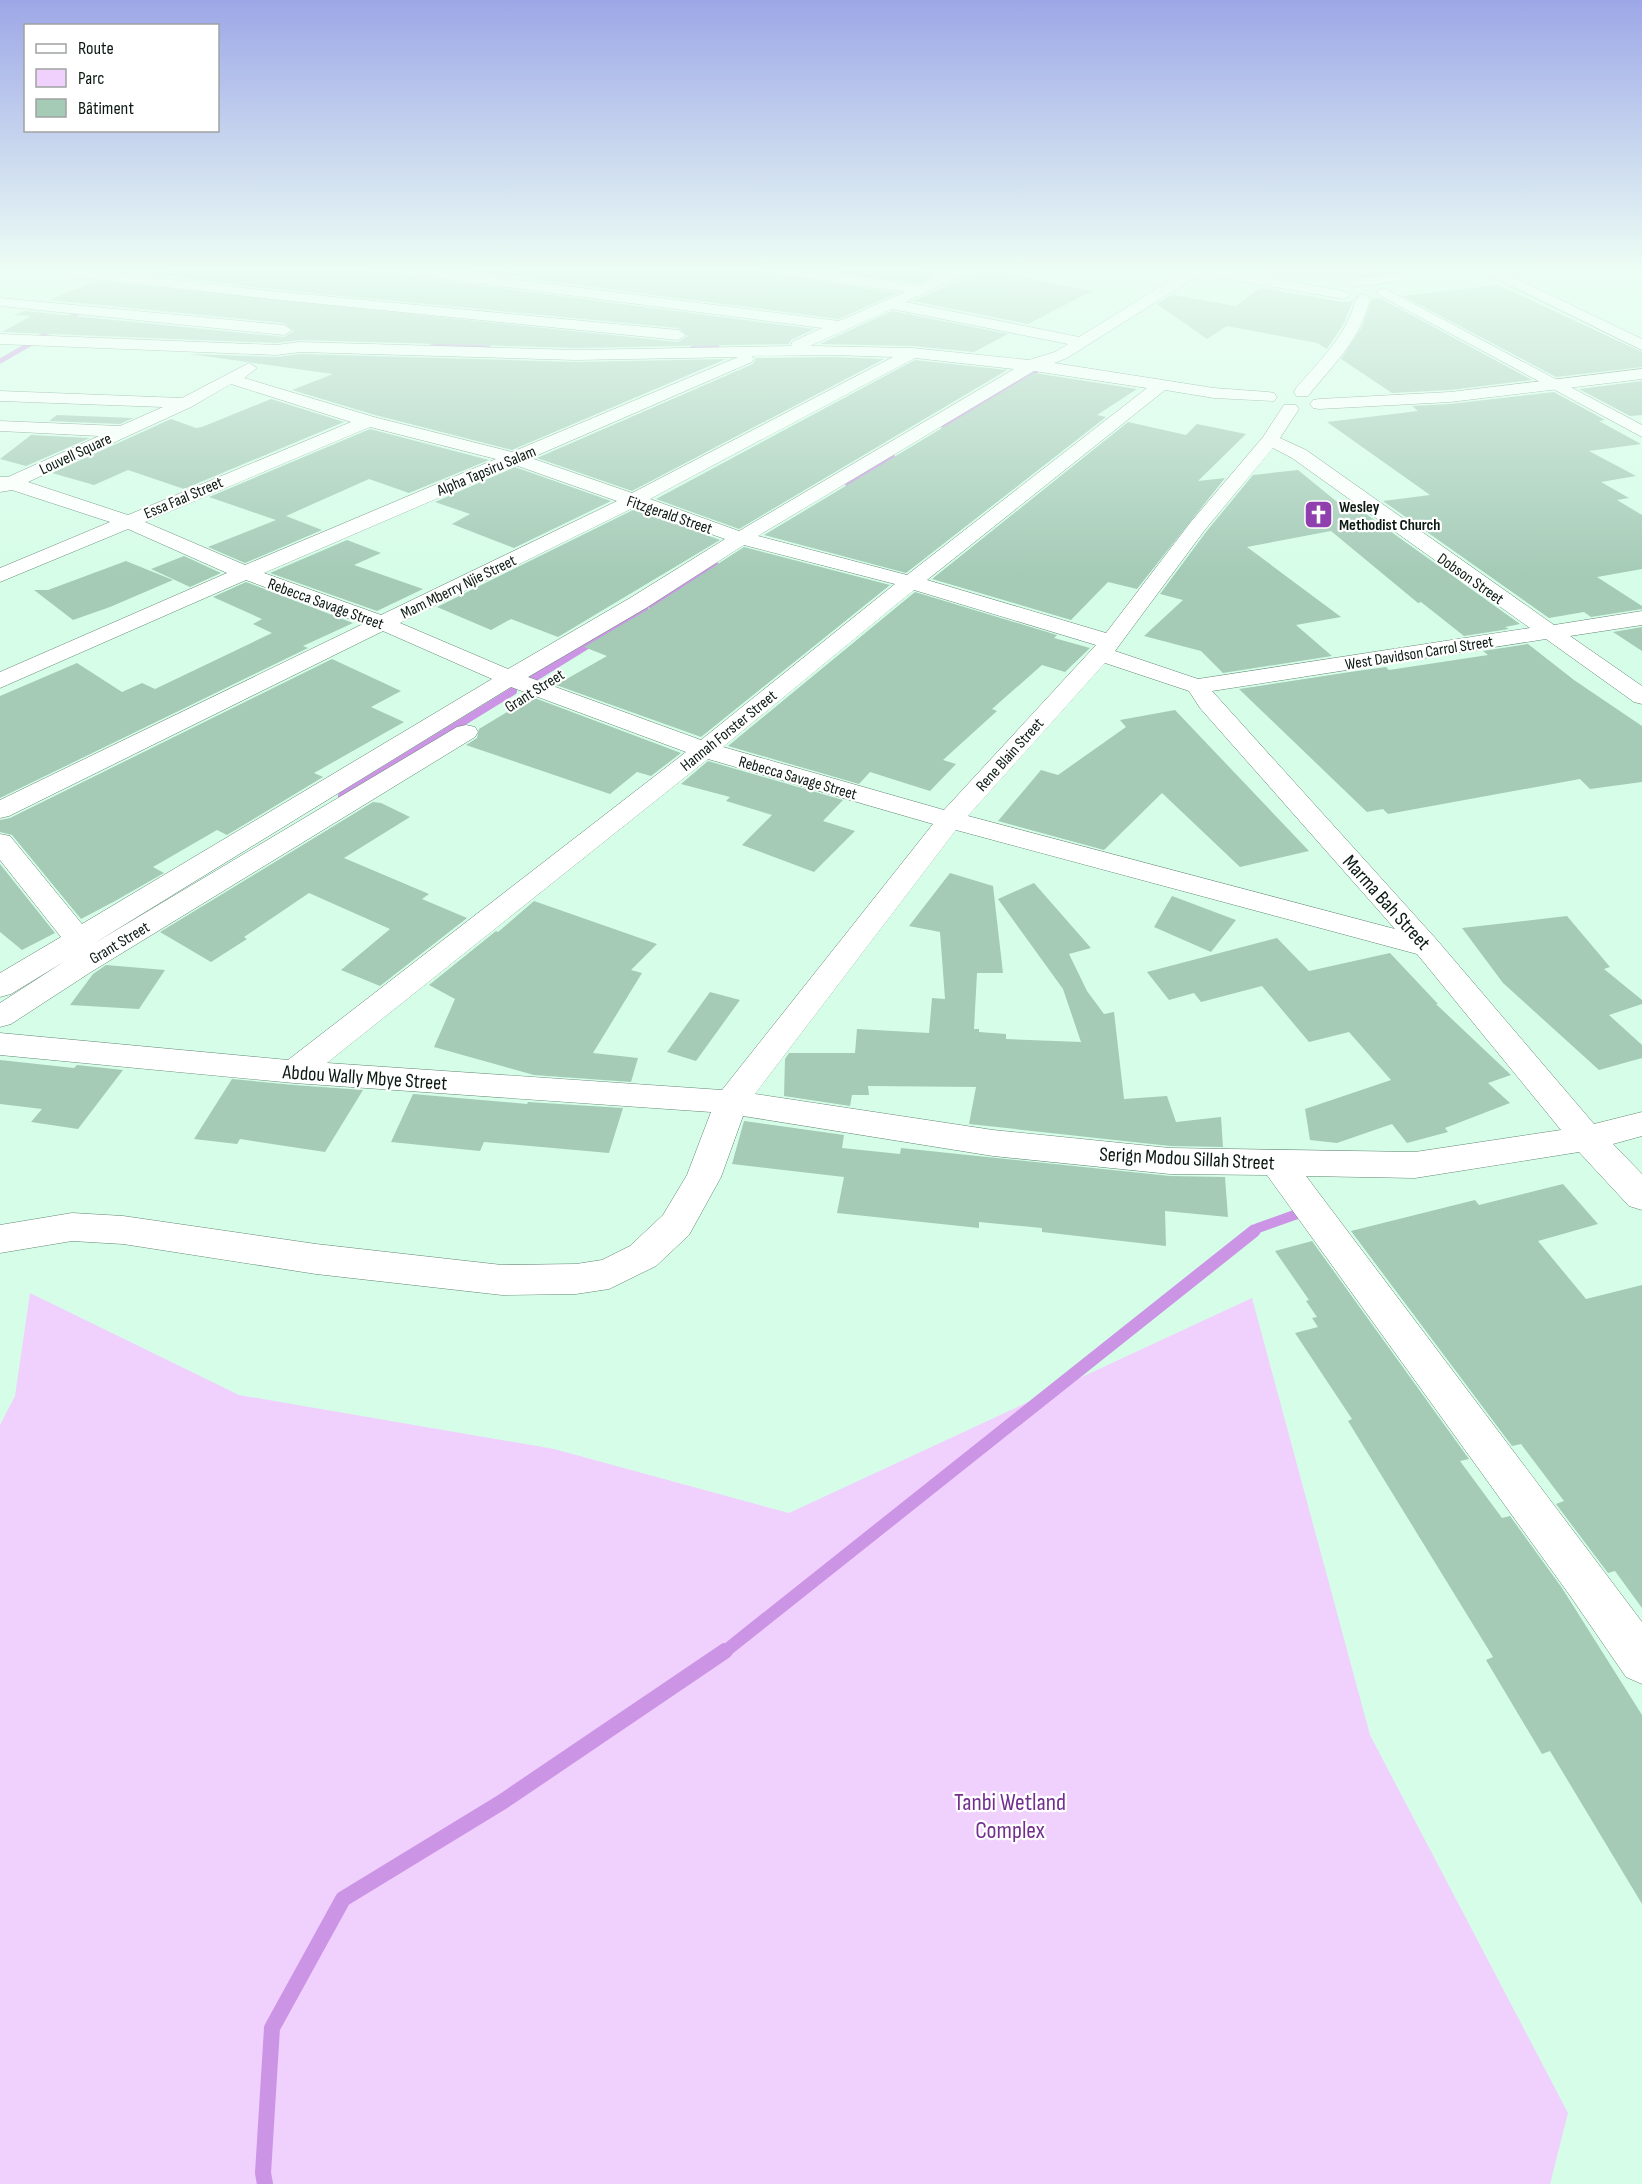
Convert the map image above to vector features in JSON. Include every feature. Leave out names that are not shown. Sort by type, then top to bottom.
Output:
[{"type":"main road","name":"Louvell Square","points":[[4,485],[186,403],[248,368]]},
{"type":"main road","name":"Alpha Tapsiru Salam","points":[[0,681],[244,573],[726,368]]},
{"type":"main road","name":"Mam Mberry Njie Street","points":[[0,810],[632,501],[884,368]]},
{"type":"main road","name":"Grant Street","points":[[0,1017],[79,952],[511,677],[638,603],[741,538],[1042,368]]},
{"type":"main road","name":"Grant Street","points":[[526,695],[1045,368]]},
{"type":"main road","points":[[1106,368],[1161,385],[1214,393],[1268,397],[1277,392],[1304,390],[1324,368]]},
{"type":"main road","points":[[1521,368],[1642,432]]},
{"type":"main road","points":[[1268,397],[1268,400],[1276,406],[1308,409],[1319,404],[1450,398],[1642,375]]},
{"type":"main road","name":"Fitzgerald Street","points":[[231,379],[368,421],[514,458],[741,538],[911,582],[1105,648]]},
{"type":"main road","points":[[1249,379],[1304,390],[1316,397],[1319,404]]},
{"type":"main road","name":"Hannah Forster Street","points":[[294,1072],[704,750],[911,582],[1161,385]]},
{"type":"main road","points":[[0,396],[186,403]]},
{"type":"main road","name":"Rene Blain Street","points":[[0,1239],[32,1232],[82,1228],[123,1230],[316,1259],[502,1280],[576,1280],[609,1274],[643,1256],[676,1225],[704,1177],[731,1102],[950,820],[1105,648],[1197,527],[1270,440],[1290,409]]},
{"type":"main road","name":"Essa Faal Street","points":[[0,576],[368,421]]},
{"type":"main road","points":[[0,426],[121,431]]},
{"type":"main road","name":"Dobson Street","points":[[1270,440],[1299,454],[1560,631],[1642,697]]},
{"type":"main road","name":"Rebecca Savage Street","points":[[4,485],[126,521],[244,573],[382,623],[511,677],[526,695],[704,750],[950,820],[1427,947]]},
{"type":"main road","name":"West Davidson Carrol Street","points":[[1197,686],[1642,618]]},
{"type":"main road","points":[[1105,648],[1197,686]]},
{"type":"main road","name":"Marma Bah Street","points":[[1197,686],[1209,703],[1427,947],[1587,1138],[1642,1197]]},
{"type":"main road","name":"Grant Street","points":[[0,987],[79,952],[487,719]]},
{"type":"main road","points":[[0,842],[79,952]]},
{"type":"main road","name":"Abdou Wally Mbye Street","points":[[0,1044],[294,1072],[731,1102]]},
{"type":"main road","name":"Serign Modou Sillah Street","points":[[731,1102],[993,1143],[1170,1161],[1415,1165],[1587,1138],[1642,1124]]},
{"type":"main road","points":[[1277,1163],[1580,1573],[1642,1661]]},
{"type":"green space","name":"Tanbi Wetland Complex","points":[[30,1293],[239,1395],[554,1449],[789,1513],[1252,1298],[1370,1735],[1568,2113],[1550,2184],[0,2184],[0,1425],[15,1396]]},
{"type":"building","points":[[290,368],[705,368],[512,450],[375,415],[292,390],[333,374]]},
{"type":"building","points":[[744,368],[867,368],[632,491],[537,458]]},
{"type":"building","points":[[900,368],[1007,370],[739,529],[656,499]]},
{"type":"building","points":[[1354,368],[1510,368],[1532,380],[1450,390],[1392,393]]},
{"type":"building","points":[[1539,368],[1634,368],[1556,377]]},
{"type":"building","points":[[1034,373],[1137,389],[1097,415],[1106,417],[906,573],[764,535]]},
{"type":"building","points":[[1642,381],[1642,415],[1630,416],[1579,389]]},
{"type":"building","points":[[1554,392],[1605,420],[1599,421],[1641,444],[1589,451],[1636,476],[1601,482],[1629,498],[1617,500],[1642,515],[1642,569],[1597,577],[1642,606],[1642,609],[1591,617],[1584,612],[1549,618],[1383,501],[1430,495],[1327,422],[1418,411],[1412,406]]},
{"type":"building","points":[[271,399],[344,422],[184,489],[128,470],[94,485],[52,473],[171,419],[196,428],[202,427]]},
{"type":"building","points":[[57,415],[133,418],[120,424],[49,421]]},
{"type":"building","points":[[1128,422],[1186,435],[1197,424],[1246,434],[1198,481],[1225,478],[1137,589],[1108,582],[1071,620],[932,579]]},
{"type":"building","points":[[370,429],[489,460],[409,493],[369,479],[286,516],[322,530],[245,563],[208,547],[276,520],[209,497]]},
{"type":"building","points":[[31,435],[90,438],[26,466],[0,459]]},
{"type":"building","points":[[515,467],[611,501],[514,548],[452,524],[470,514],[435,502]]},
{"type":"building","points":[[1298,470],[1336,501],[1346,507],[1355,506],[1520,624],[1505,627],[1509,629],[1464,636],[1421,602],[1418,603],[1331,531],[1247,547],[1341,617],[1296,625],[1332,656],[1223,673],[1201,651],[1144,636],[1183,600],[1160,594],[1206,532],[1253,475]]},
{"type":"building","points":[[635,509],[720,540],[558,637],[511,619],[491,630],[437,607]]},
{"type":"building","points":[[347,540],[381,553],[354,565],[423,589],[377,611],[270,573]]},
{"type":"building","points":[[744,547],[890,585],[701,737],[556,685],[607,656],[584,647],[647,610]]},
{"type":"building","points":[[184,556],[221,573],[190,587],[151,569]]},
{"type":"building","points":[[126,561],[173,580],[73,620],[34,590],[48,590]]},
{"type":"building","points":[[246,582],[353,623],[303,646],[308,648],[0,798],[0,696],[77,663],[122,692],[142,683],[155,689],[272,633],[253,624],[262,619],[213,597]]},
{"type":"building","points":[[915,592],[1057,635],[1054,638],[1090,648],[1065,672],[1042,665],[992,709],[997,711],[943,760],[956,764],[930,791],[870,772],[859,784],[728,746]]},
{"type":"building","points":[[1642,627],[1642,651],[1613,632]]},
{"type":"building","points":[[1528,644],[1574,680],[1642,726],[1642,782],[1590,789],[1580,779],[1388,814],[1383,809],[1367,812],[1239,689],[1386,667],[1389,670],[1488,655],[1483,651]]},
{"type":"building","points":[[332,659],[401,691],[371,707],[404,722],[314,773],[323,777],[227,835],[217,830],[153,867],[164,873],[81,919],[12,835],[0,832],[0,820],[10,818]]},
{"type":"building","points":[[532,697],[681,753],[651,776],[637,772],[610,794],[466,745],[477,738],[479,729]]},
{"type":"building","points":[[1175,710],[1309,851],[1240,867],[1162,793],[1104,850],[998,821],[1041,770],[1058,775],[1126,727],[1120,720]]},
{"type":"building","points":[[708,761],[843,800],[823,821],[855,831],[814,872],[742,845],[772,815],[726,801],[730,797],[681,784]]},
{"type":"building","points":[[373,802],[381,803],[410,817],[344,858],[429,894],[422,899],[467,918],[380,986],[341,970],[390,929],[309,893],[244,937],[247,939],[211,962],[160,932]]},
{"type":"building","points":[[0,864],[55,933],[22,950],[0,932]]},
{"type":"building","points":[[950,873],[993,886],[1003,973],[977,973],[974,1029],[979,1029],[979,1032],[1006,1034],[1006,1039],[1081,1042],[1063,989],[998,899],[1034,883],[1091,948],[1069,954],[1087,991],[1104,1014],[1114,1012],[1124,1099],[1167,1096],[1176,1122],[1221,1117],[1223,1147],[1170,1146],[969,1124],[976,1087],[868,1086],[869,1095],[852,1095],[850,1106],[784,1096],[785,1059],[789,1053],[855,1053],[857,1029],[929,1033],[932,998],[945,999],[940,932],[909,926]]},
{"type":"building","points":[[1172,896],[1236,920],[1211,952],[1154,927]]},
{"type":"building","points":[[534,901],[657,944],[631,970],[642,973],[593,1053],[638,1058],[631,1082],[534,1075],[434,1047],[455,999],[429,985]]},
{"type":"building","points":[[1567,916],[1610,967],[1604,969],[1642,1000],[1642,1004],[1609,1015],[1642,1045],[1642,1058],[1599,1070],[1503,983],[1462,928]]},
{"type":"building","points":[[1277,938],[1309,971],[1390,953],[1438,1004],[1436,1004],[1511,1075],[1488,1083],[1510,1103],[1445,1128],[1448,1132],[1407,1143],[1392,1124],[1337,1143],[1310,1140],[1305,1109],[1391,1080],[1349,1032],[1309,1042],[1262,986],[1201,1002],[1194,993],[1169,1000],[1147,972]]},
{"type":"building","points":[[106,965],[165,970],[139,1009],[70,1005],[93,974]]},
{"type":"building","points":[[710,992],[740,1000],[696,1061],[667,1052]]},
{"type":"building","points":[[0,1060],[74,1068],[77,1065],[123,1070],[78,1129],[31,1122],[42,1109],[0,1104]]},
{"type":"building","points":[[232,1079],[363,1090],[325,1152],[240,1139],[237,1144],[194,1139]]},
{"type":"building","points":[[413,1094],[527,1104],[528,1102],[623,1108],[609,1153],[484,1142],[480,1151],[391,1142]]},
{"type":"building","points":[[744,1121],[844,1135],[842,1148],[900,1154],[901,1148],[1170,1176],[1225,1177],[1228,1217],[1165,1211],[1166,1246],[1042,1232],[1042,1228],[979,1222],[979,1228],[837,1213],[844,1177],[732,1164]]},
{"type":"building","points":[[1563,1184],[1598,1224],[1538,1241],[1586,1299],[1642,1285],[1642,1608],[1615,1571],[1608,1573],[1556,1504],[1564,1501],[1521,1444],[1512,1446],[1351,1231],[1475,1200],[1479,1205]]},
{"type":"building","points":[[1312,1241],[1469,1459],[1460,1461],[1502,1518],[1510,1516],[1562,1588],[1642,1715],[1642,1904],[1550,1751],[1542,1754],[1486,1660],[1493,1657],[1348,1421],[1352,1419],[1295,1333],[1318,1327],[1312,1318],[1317,1317],[1306,1301],[1309,1300],[1275,1251]]},
{"type":"waterway","points":[[944,427],[1036,371]]},
{"type":"waterway","points":[[849,485],[892,458]]},
{"type":"waterway","points":[[651,605],[716,566]]},
{"type":"waterway","points":[[598,638],[645,609]]},
{"type":"waterway","points":[[532,679],[600,637]]},
{"type":"waterway","points":[[342,796],[513,691]]},
{"type":"waterway","points":[[1252,1232],[1300,1213]]},
{"type":"waterway","points":[[723,1653],[1254,1231]]},
{"type":"waterway","points":[[265,2184],[263,2173],[272,2028],[343,1899],[502,1802],[725,1651]]},
{"type":"place","name":"Wesley Methodist Church","points":[[1318,515]]}]
